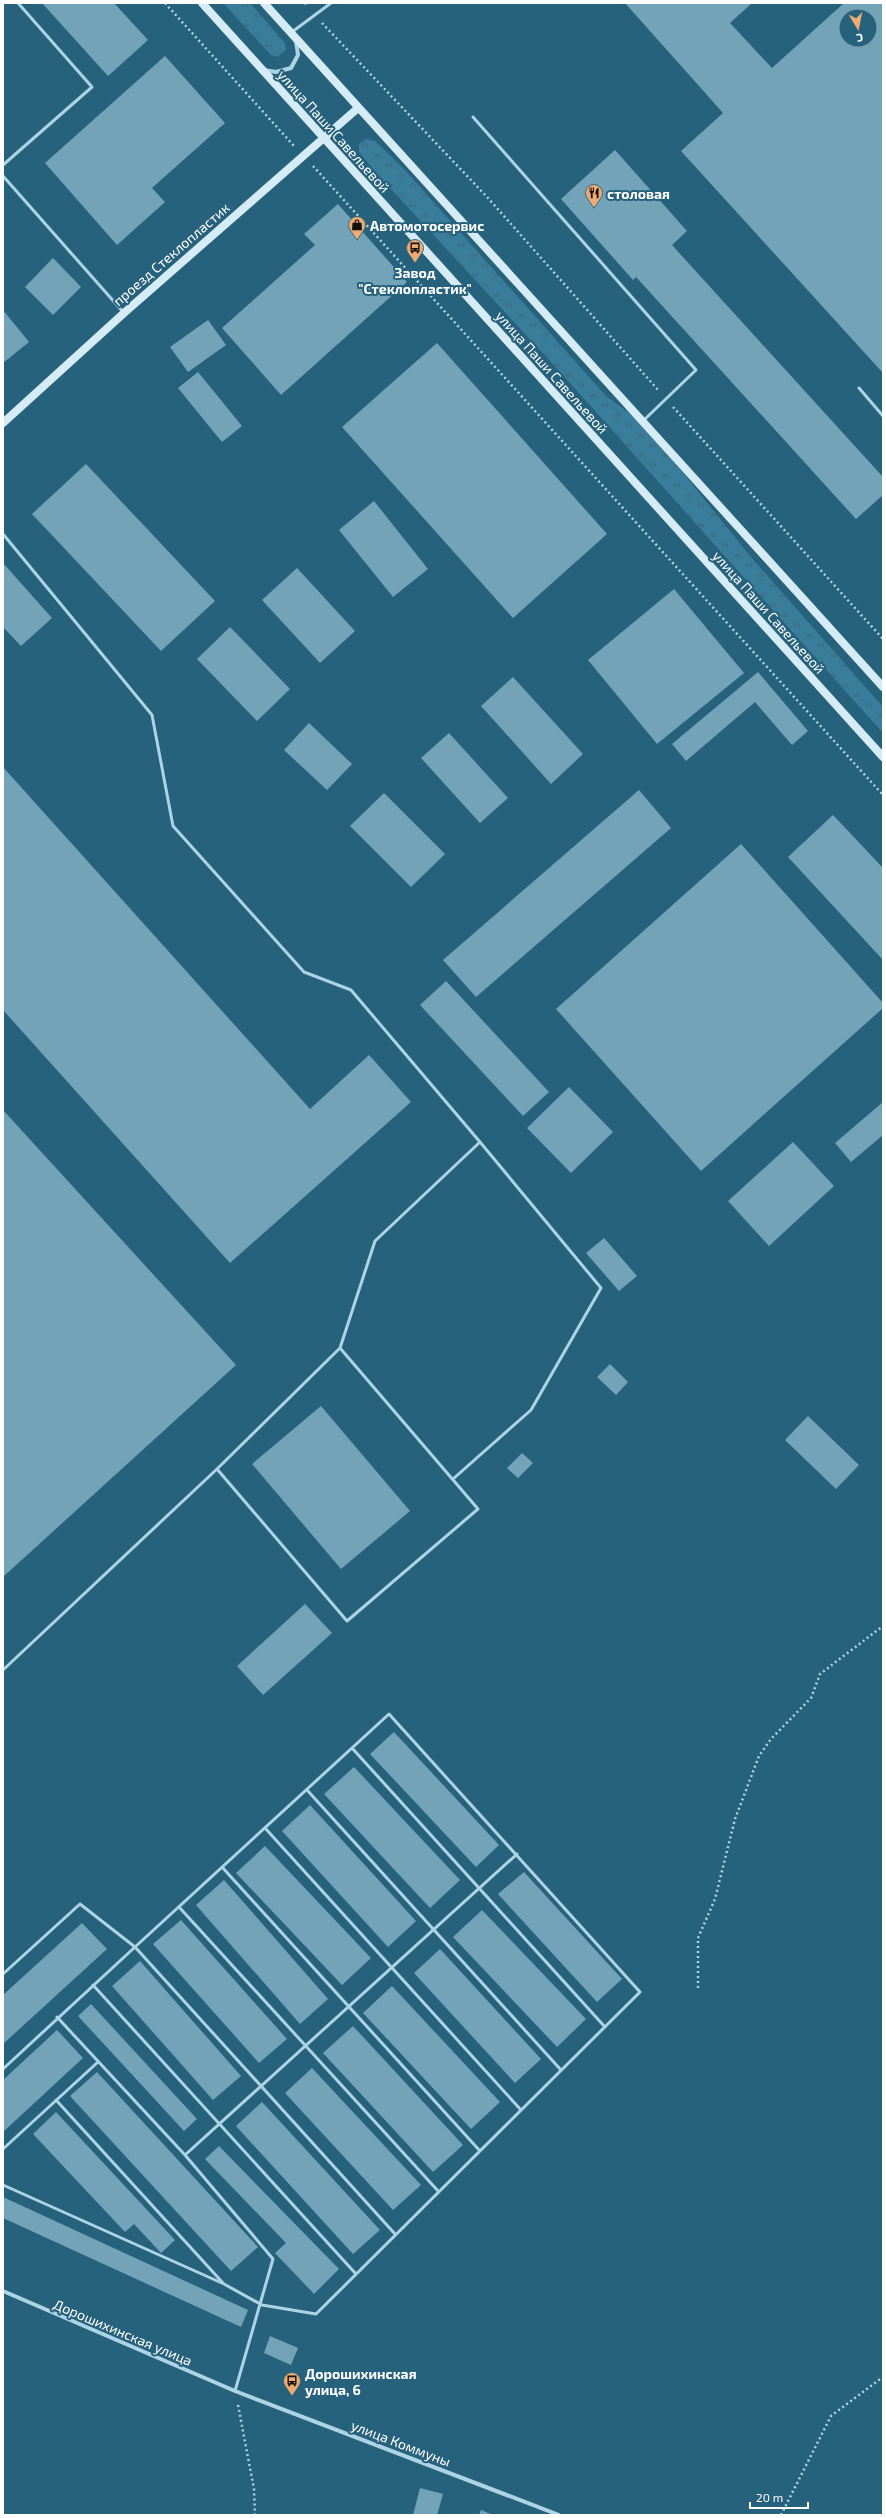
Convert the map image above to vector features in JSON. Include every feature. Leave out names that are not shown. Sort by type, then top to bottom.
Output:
[{"type":"street","name":"улица Паши Савельевой","points":[[202,3],[883,757]]},
{"type":"street","points":[[264,3],[883,687]]},
{"type":"street","points":[[261,70],[276,72],[291,68],[298,55],[293,36]]},
{"type":"street","name":"проезд Стеклопластик","points":[[3,423],[124,313],[358,108]]},
{"type":"street","name":"Дорошихинская улица","points":[[3,2291],[235,2391]]},
{"type":"street","name":"улица Коммуны","points":[[235,2391],[559,2515]]},
{"type":"lane","points":[[3,165],[92,87],[18,3]]},
{"type":"lane","points":[[293,36],[331,3]]},
{"type":"lane","points":[[473,117],[696,370],[642,422]]},
{"type":"lane","points":[[3,176],[124,313]]},
{"type":"lane","points":[[859,388],[883,416]]},
{"type":"lane","points":[[3,534],[152,715],[173,826],[304,972],[351,990],[601,1288],[531,1410],[453,1479]]},
{"type":"lane","points":[[3,1670],[217,1469],[340,1348],[375,1241],[480,1142]]},
{"type":"lane","points":[[217,1469],[347,1621],[478,1509],[340,1348]]},
{"type":"lane","points":[[3,2069],[57,2017],[389,1714],[640,1992],[316,2314],[262,2305],[224,2284],[3,2185]]},
{"type":"lane","points":[[352,1748],[605,2027]]},
{"type":"lane","points":[[307,1790],[561,2070]]},
{"type":"lane","points":[[265,1828],[521,2110]]},
{"type":"lane","points":[[185,2155],[517,1854]]},
{"type":"lane","points":[[222,1867],[480,2151]]},
{"type":"lane","points":[[3,1974],[80,1904],[135,1947],[260,2087],[395,2234]]},
{"type":"lane","points":[[179,1907],[438,2192]]},
{"type":"lane","points":[[93,1985],[356,2274]]},
{"type":"lane","points":[[57,2017],[185,2155],[273,2259],[262,2305],[235,2391]]},
{"type":"lane","points":[[3,2149],[98,2062]]},
{"type":"lane","points":[[56,2100],[224,2284]]},
{"type":"path","points":[[165,3],[883,795]]},
{"type":"path","points":[[305,3],[383,90],[488,198],[666,399],[883,640]]},
{"type":"path","points":[[698,1988],[698,1938],[715,1899],[735,1819],[759,1756],[771,1739],[811,1698],[820,1674],[883,1626]]},
{"type":"path","points":[[781,2515],[831,2416],[883,2377]]},
{"type":"path","points":[[235,2391],[254,2489],[255,2515]]},
{"type":"green space","points":[[223,3],[250,3],[285,43],[286,50],[278,57],[271,55]]},
{"type":"green space","points":[[366,139],[375,141],[404,169],[606,396],[642,422],[750,556],[883,707],[883,733],[562,374],[379,176],[359,152],[359,144]]},
{"type":"building","points":[[42,3],[114,3],[148,40],[108,76]]},
{"type":"building","points":[[625,3],[752,3],[730,23],[772,68],[838,8],[838,48],[878,48],[878,8],[838,8],[844,3],[883,3],[883,373],[681,151],[723,113]]},
{"type":"building","points":[[165,56],[225,123],[152,188],[165,202],[117,245],[45,163]]},
{"type":"building","points":[[615,150],[687,231],[672,245],[883,477],[883,495],[856,519],[636,277],[633,280],[561,199]]},
{"type":"building","points":[[338,204],[407,282],[281,395],[222,328],[315,245],[304,234]]},
{"type":"building","points":[[53,258],[81,287],[53,315],[25,287]]},
{"type":"building","points":[[3,310],[29,342],[3,363]]},
{"type":"building","points":[[208,320],[226,345],[188,372],[170,347]]},
{"type":"building","points":[[437,343],[607,534],[513,618],[342,427]]},
{"type":"building","points":[[198,372],[242,426],[222,442],[178,388]]},
{"type":"building","points":[[86,464],[215,601],[161,651],[32,514]]},
{"type":"building","points":[[374,501],[428,569],[393,597],[339,530]]},
{"type":"building","points":[[3,563],[52,618],[21,646],[3,627]]},
{"type":"building","points":[[297,568],[355,631],[320,663],[262,600]]},
{"type":"building","points":[[674,589],[744,673],[657,744],[588,660]]},
{"type":"building","points":[[230,627],[290,689],[257,721],[197,659]]},
{"type":"building","points":[[758,672],[808,731],[792,745],[755,702],[686,761],[672,744]]},
{"type":"building","points":[[513,677],[583,754],[551,784],[481,706]]},
{"type":"building","points":[[309,723],[352,764],[327,790],[284,750]]},
{"type":"building","points":[[449,733],[508,798],[480,823],[421,758]]},
{"type":"building","points":[[3,767],[310,1109],[369,1055],[411,1102],[230,1263],[3,1010]]},
{"type":"building","points":[[639,790],[671,828],[476,997],[443,960]]},
{"type":"building","points":[[384,793],[445,854],[411,887],[350,826]]},
{"type":"building","points":[[833,815],[883,868],[883,960],[788,857]]},
{"type":"building","points":[[741,844],[883,1003],[883,1008],[701,1171],[556,1009]]},
{"type":"building","points":[[446,981],[549,1092],[523,1116],[420,1005]]},
{"type":"building","points":[[569,1087],[613,1132],[571,1173],[527,1128]]},
{"type":"building","points":[[883,1102],[883,1135],[851,1162],[835,1143]]},
{"type":"building","points":[[3,1110],[236,1365],[3,1577]]},
{"type":"building","points":[[793,1142],[834,1186],[769,1246],[728,1201]]},
{"type":"building","points":[[604,1238],[637,1276],[619,1291],[586,1253]]},
{"type":"building","points":[[610,1364],[628,1382],[616,1395],[597,1377]]},
{"type":"building","points":[[321,1406],[410,1511],[341,1569],[252,1464]]},
{"type":"building","points":[[808,1416],[859,1465],[836,1489],[785,1440]]},
{"type":"building","points":[[522,1453],[533,1463],[518,1478],[507,1468]]},
{"type":"building","points":[[305,1604],[332,1633],[263,1695],[237,1666]]},
{"type":"building","points":[[394,1732],[499,1845],[476,1867],[370,1754]]},
{"type":"building","points":[[354,1767],[460,1880],[430,1908],[324,1794]]},
{"type":"building","points":[[310,1805],[416,1921],[388,1947],[282,1831]]},
{"type":"building","points":[[265,1846],[371,1958],[342,1985],[236,1873]]},
{"type":"building","points":[[524,1872],[622,1979],[597,2002],[498,1894]]},
{"type":"building","points":[[224,1880],[328,1999],[300,2024],[196,1905]]},
{"type":"building","points":[[482,1910],[586,2019],[557,2047],[453,1937]]},
{"type":"building","points":[[181,1920],[287,2039],[259,2063],[153,1944]]},
{"type":"building","points":[[82,1923],[107,1949],[3,2044],[3,1995]]},
{"type":"building","points":[[440,1949],[541,2059],[515,2083],[414,1973]]},
{"type":"building","points":[[140,1961],[241,2076],[213,2100],[112,1986]]},
{"type":"building","points":[[392,1986],[500,2102],[471,2129],[363,2013]]},
{"type":"building","points":[[91,2004],[197,2119],[184,2131],[78,2016]]},
{"type":"building","points":[[353,2026],[463,2145],[433,2172],[323,2053]]},
{"type":"building","points":[[57,2030],[83,2058],[3,2132],[3,2080]]},
{"type":"building","points":[[312,2068],[421,2185],[393,2210],[285,2093]]},
{"type":"building","points":[[97,2072],[258,2247],[231,2271],[70,2096]]},
{"type":"building","points":[[262,2102],[380,2230],[353,2254],[236,2126]]},
{"type":"building","points":[[56,2112],[175,2240],[161,2253],[134,2224],[125,2232],[33,2134]]},
{"type":"building","points":[[219,2146],[339,2269],[314,2294],[275,2253],[286,2243],[205,2159]]},
{"type":"building","points":[[3,2197],[248,2310],[241,2327],[3,2218]]},
{"type":"building","points":[[270,2336],[298,2348],[291,2365],[264,2353]]},
{"type":"building","points":[[420,2488],[443,2494],[437,2515],[413,2515]]},
{"type":"building","points":[[481,2510],[493,2515],[479,2515]]},
{"type":"place","name":"столовая","points":[[594,208]]},
{"type":"place","name":"Автомотосервис","points":[[357,240]]},
{"type":"place","name":"Завод \"Стеклопластик\"","points":[[415,263]]},
{"type":"place","name":"Дорошихинская улица, 6","points":[[292,2396]]}]
